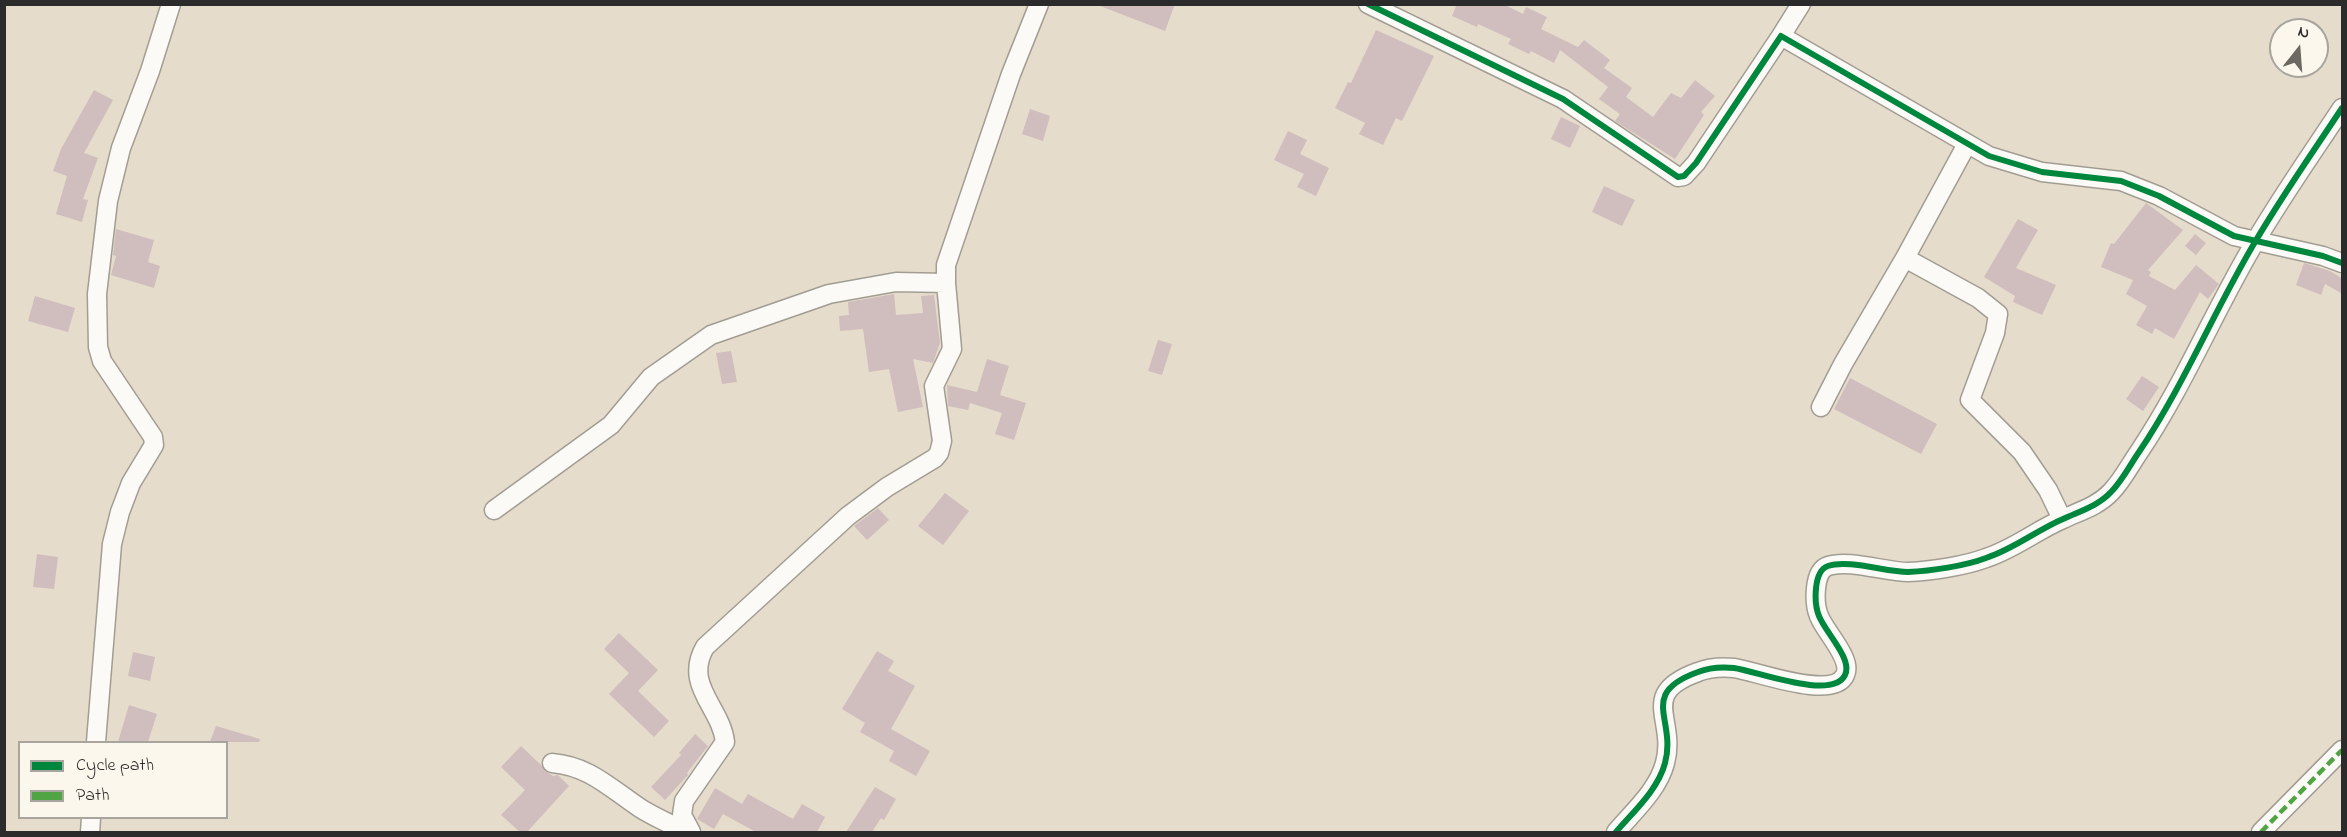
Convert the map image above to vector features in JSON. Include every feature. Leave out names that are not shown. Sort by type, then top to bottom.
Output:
[{"type":"street","points":[[96,741],[112,544],[120,512],[131,483],[154,446],[153,436],[102,361],[98,347],[99,271],[108,201],[121,148],[150,71],[171,4]]},
{"type":"street","points":[[691,832],[682,815],[684,801],[725,742],[698,677],[698,668],[705,647],[868,499],[935,458],[939,453],[942,441],[934,386],[952,345],[946,283],[949,253],[1011,74],[1039,4]]},
{"type":"street","points":[[1368,4],[1563,99],[1672,174],[1681,177],[1696,163],[1802,4]]},
{"type":"street","points":[[1781,36],[1989,156],[2042,172],[2121,181],[2159,196],[2234,236],[2312,253],[2343,263]]},
{"type":"street","points":[[1616,832],[1651,790],[1666,762],[1667,741],[1662,700],[1668,687],[1706,669],[1732,668],[1793,683],[1826,685],[1834,685],[1845,676],[1847,666],[1843,655],[1818,614],[1816,580],[1820,571],[1828,566],[1839,565],[1906,572],[1986,559],[2062,519],[2086,510],[2111,493],[2165,413],[2255,242],[2343,108]]},
{"type":"street","points":[[1821,406],[1967,144]]},
{"type":"street","points":[[1905,258],[1978,298],[1998,314],[1995,333],[1970,400],[2022,452],[2048,490],[2062,519]]},
{"type":"street","points":[[494,510],[611,425],[651,377],[711,335],[829,294],[896,282],[946,283]]},
{"type":"street","points":[[2261,832],[2343,750]]},
{"type":"street","points":[[552,763],[584,769],[642,810],[686,832]]},
{"type":"building","points":[[1095,4],[1175,4],[1165,31]]},
{"type":"building","points":[[1457,4],[1503,4],[1523,14],[1526,7],[1547,17],[1541,29],[1578,47],[1584,40],[1610,60],[1604,68],[1632,88],[1626,97],[1653,117],[1671,93],[1681,98],[1695,80],[1715,96],[1701,112],[1704,115],[1675,159],[1615,121],[1620,114],[1599,99],[1608,87],[1560,50],[1554,63],[1531,51],[1529,54],[1508,44],[1511,39],[1478,24],[1477,27],[1452,16]]},
{"type":"building","points":[[1376,30],[1434,56],[1402,121],[1396,118],[1383,145],[1359,134],[1365,123],[1335,108],[1348,82],[1351,83]]},
{"type":"building","points":[[94,90],[113,100],[84,153],[98,158],[83,199],[88,200],[82,222],[56,214],[67,176],[53,171],[61,149]]},
{"type":"building","points":[[1030,109],[1050,116],[1043,141],[1022,134]]},
{"type":"building","points":[[1561,117],[1580,126],[1570,148],[1551,139]]},
{"type":"building","points":[[1288,131],[1307,140],[1300,154],[1329,168],[1316,196],[1297,187],[1304,174],[1274,160]]},
{"type":"building","points":[[1604,186],[1635,200],[1622,226],[1592,212]]},
{"type":"building","points":[[2146,203],[2183,230],[2148,270],[2151,272],[2149,276],[2175,290],[2196,265],[2219,284],[2208,299],[2200,292],[2174,339],[2155,328],[2152,334],[2136,325],[2147,306],[2126,294],[2133,280],[2101,267],[2111,243],[2114,244]]},
{"type":"building","points":[[2018,219],[2038,230],[2016,268],[2056,285],[2042,315],[2013,302],[2015,296],[1984,277]]},
{"type":"building","points":[[116,229],[154,240],[148,262],[160,266],[154,288],[111,275],[116,256],[113,255]]},
{"type":"building","points":[[2195,234],[2206,243],[2196,255],[2185,246]]},
{"type":"building","points":[[2304,263],[2330,271],[2343,279],[2343,294],[2325,284],[2321,295],[2296,285]]},
{"type":"building","points":[[894,294],[896,315],[923,313],[921,296],[934,295],[940,343],[933,363],[913,359],[923,407],[898,412],[889,369],[869,372],[863,329],[840,331],[839,316],[849,315],[848,302]]},
{"type":"building","points":[[35,296],[75,308],[68,332],[28,321]]},
{"type":"building","points":[[1158,340],[1172,344],[1162,375],[1148,371]]},
{"type":"building","points":[[731,351],[737,382],[722,384],[716,353]]},
{"type":"building","points":[[987,359],[1009,366],[1000,395],[1026,403],[1014,440],[995,434],[1002,413],[970,403],[968,410],[948,406],[947,385],[977,392]]},
{"type":"building","points":[[2142,376],[2159,387],[2143,411],[2126,399]]},
{"type":"building","points":[[1850,378],[1937,424],[1921,454],[1834,409]]},
{"type":"building","points":[[945,493],[969,511],[943,545],[918,526]]},
{"type":"building","points":[[878,508],[889,520],[867,540],[854,526]]},
{"type":"building","points":[[37,554],[58,557],[54,589],[33,587]]},
{"type":"building","points":[[619,633],[658,670],[638,691],[669,721],[654,737],[609,694],[629,673],[604,649]]},
{"type":"building","points":[[877,651],[894,661],[888,671],[915,686],[891,729],[930,751],[916,776],[889,761],[894,751],[860,732],[865,723],[842,709]]},
{"type":"building","points":[[133,652],[155,657],[150,681],[128,676]]},
{"type":"building","points":[[129,705],[157,714],[148,741],[118,741]]},
{"type":"building","points":[[216,726],[260,739],[259,742],[210,741]]},
{"type":"building","points":[[695,734],[708,746],[687,773],[688,775],[665,800],[651,787],[681,755],[679,753]]},
{"type":"building","points":[[521,746],[545,771],[553,776],[558,775],[569,786],[527,832],[520,832],[501,815],[525,790],[501,767]]},
{"type":"building","points":[[875,787],[896,799],[884,820],[881,818],[872,832],[846,832]]},
{"type":"building","points":[[715,788],[742,804],[748,794],[793,819],[802,804],[825,817],[817,832],[756,832],[723,814],[714,829],[697,819]]},
{"type":"marked path","points":[[2261,832],[2342,750]]},
{"type":"cycle path","points":[[1368,4],[1563,99],[1678,177],[1684,176],[1696,163],[1781,36],[1989,156],[2042,172],[2121,181],[2159,196],[2234,236],[2323,256],[2342,263]]},
{"type":"cycle path","points":[[1616,832],[1644,800],[1662,773],[1667,747],[1664,699],[1669,689],[1680,680],[1702,671],[1720,668],[1734,668],[1810,685],[1838,682],[1845,675],[1845,661],[1842,654],[1817,611],[1816,588],[1823,569],[1836,564],[1846,564],[1908,572],[1968,563],[2006,550],[2053,523],[2095,505],[2106,497],[2119,483],[2155,427],[2265,225],[2342,108]]}]
